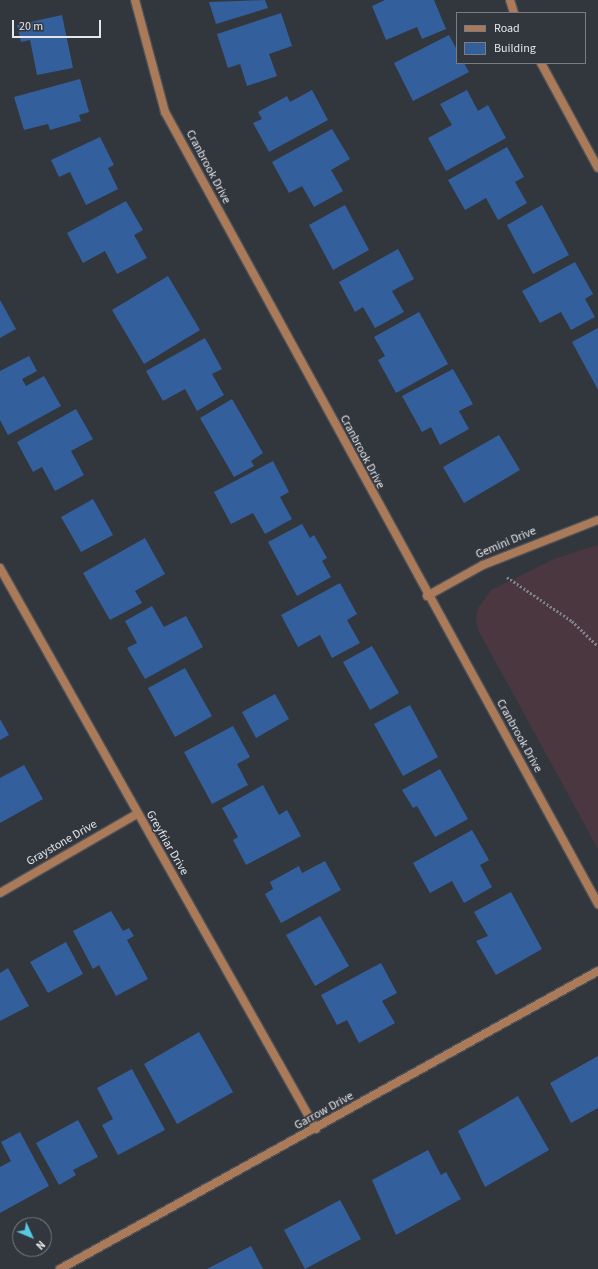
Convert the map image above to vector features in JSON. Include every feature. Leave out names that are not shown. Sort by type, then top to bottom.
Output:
[{"type":"street","name":"Cranbrook Drive","points":[[135,0],[165,112],[427,596],[598,904]]},
{"type":"street","points":[[510,0],[514,12]]},
{"type":"street","points":[[542,64],[598,168]]},
{"type":"street","name":"Gemini Drive","points":[[427,596],[483,565],[598,520]]},
{"type":"street","name":"Greyfriar Drive","points":[[0,568],[137,814],[316,1129]]},
{"type":"street","name":"Graystone Drive","points":[[0,893],[137,814]]},
{"type":"street","name":"Garrow Drive","points":[[60,1269],[316,1129],[598,971]]},
{"type":"path","points":[[483,565],[519,583],[572,621],[598,646]]},
{"type":"shaded area","points":[[598,545],[598,849],[478,630],[476,620],[478,608],[491,590],[556,558]]},
{"type":"building","points":[[265,0],[268,8],[216,24],[209,2]]},
{"type":"building","points":[[385,0],[434,0],[446,29],[422,39],[417,27],[386,40],[372,6]]},
{"type":"building","points":[[281,13],[292,46],[269,54],[277,76],[247,86],[240,64],[228,68],[217,34]]},
{"type":"building","points":[[62,15],[73,68],[37,75],[30,40],[21,42],[17,25]]},
{"type":"building","points":[[449,35],[456,48],[456,64],[465,64],[469,72],[413,101],[394,63]]},
{"type":"building","points":[[80,79],[89,112],[79,115],[81,121],[50,130],[48,124],[24,130],[14,97]]},
{"type":"building","points":[[312,90],[328,120],[269,152],[253,123],[262,119],[258,112],[287,96],[290,102]]},
{"type":"building","points":[[467,90],[478,111],[488,105],[506,138],[446,171],[428,138],[452,125],[440,104]]},
{"type":"building","points":[[332,129],[350,159],[331,170],[343,191],[314,207],[302,186],[289,193],[272,162]]},
{"type":"building","points":[[100,137],[114,165],[108,168],[118,189],[86,205],[70,172],[59,177],[51,160]]},
{"type":"building","points":[[507,147],[524,177],[515,182],[527,203],[498,220],[486,198],[465,210],[448,180]]},
{"type":"building","points":[[126,201],[143,230],[134,235],[147,258],[117,274],[105,251],[83,263],[67,233]]},
{"type":"building","points":[[345,205],[369,250],[333,270],[309,225]]},
{"type":"building","points":[[542,205],[569,255],[533,274],[507,225]]},
{"type":"building","points":[[398,249],[414,279],[392,291],[404,312],[375,328],[363,307],[355,312],[339,282]]},
{"type":"building","points":[[575,262],[593,294],[585,299],[595,317],[571,330],[561,312],[540,323],[522,291]]},
{"type":"building","points":[[168,276],[200,330],[144,364],[112,310]]},
{"type":"building","points":[[0,300],[16,329],[0,338]]},
{"type":"building","points":[[419,312],[448,364],[396,393],[378,360],[385,356],[374,337]]},
{"type":"building","points":[[598,328],[598,390],[572,342]]},
{"type":"building","points":[[205,338],[222,369],[212,374],[224,395],[197,411],[185,389],[163,401],[146,371]]},
{"type":"building","points":[[29,356],[37,371],[22,379],[26,386],[44,376],[61,406],[8,435],[0,420],[0,371]]},
{"type":"building","points":[[453,369],[473,404],[459,411],[469,429],[440,445],[431,427],[422,432],[402,396]]},
{"type":"building","points":[[232,399],[263,453],[251,461],[254,466],[234,477],[200,418]]},
{"type":"building","points":[[76,409],[93,439],[71,451],[84,475],[55,491],[42,467],[33,472],[17,442]]},
{"type":"building","points":[[499,435],[520,470],[464,503],[443,467]]},
{"type":"building","points":[[273,461],[289,492],[280,497],[292,519],[265,534],[253,513],[231,524],[214,492]]},
{"type":"building","points":[[93,499],[113,535],[81,552],[61,517]]},
{"type":"building","points":[[302,524],[310,538],[314,535],[327,558],[322,561],[331,577],[297,596],[268,542]]},
{"type":"building","points":[[145,538],[165,574],[135,591],[142,603],[110,620],[83,573]]},
{"type":"building","points":[[340,583],[357,614],[347,620],[360,643],[332,658],[320,635],[298,647],[281,615]]},
{"type":"building","points":[[152,606],[164,627],[186,616],[203,647],[145,679],[127,648],[137,643],[125,621]]},
{"type":"building","points":[[372,646],[399,693],[370,710],[343,662]]},
{"type":"building","points":[[185,668],[212,716],[175,737],[148,688]]},
{"type":"building","points":[[275,694],[289,719],[256,738],[242,712]]},
{"type":"building","points":[[410,705],[438,757],[403,776],[374,724]]},
{"type":"building","points":[[0,719],[9,735],[0,740]]},
{"type":"building","points":[[233,726],[250,757],[237,764],[248,785],[212,804],[184,752]]},
{"type":"building","points":[[24,765],[43,799],[0,823],[0,778]]},
{"type":"building","points":[[440,769],[468,819],[435,837],[417,806],[413,808],[402,790]]},
{"type":"building","points":[[263,785],[279,815],[287,810],[301,836],[246,865],[233,840],[238,837],[222,808]]},
{"type":"building","points":[[472,830],[489,860],[480,865],[492,887],[464,903],[452,881],[430,893],[413,863]]},
{"type":"building","points":[[325,861],[341,890],[281,923],[265,894],[273,889],[270,882],[299,866],[302,873]]},
{"type":"building","points":[[511,892],[542,949],[496,975],[476,941],[488,936],[474,912]]},
{"type":"building","points":[[111,911],[123,931],[129,928],[134,936],[127,940],[148,979],[116,996],[99,965],[93,969],[73,931]]},
{"type":"building","points":[[320,916],[349,966],[315,986],[286,935]]},
{"type":"building","points":[[66,942],[83,974],[48,993],[30,962]]},
{"type":"building","points":[[381,963],[397,993],[382,1001],[395,1023],[359,1043],[347,1020],[337,1025],[321,995]]},
{"type":"building","points":[[8,968],[29,1006],[0,1021],[0,973]]},
{"type":"building","points":[[199,1032],[233,1092],[177,1124],[144,1064]]},
{"type":"building","points":[[598,1056],[598,1108],[571,1123],[550,1083]]},
{"type":"building","points":[[132,1069],[165,1130],[118,1155],[102,1125],[113,1119],[97,1088]]},
{"type":"building","points":[[518,1096],[549,1150],[485,1187],[458,1131]]},
{"type":"building","points":[[78,1120],[98,1157],[73,1170],[76,1175],[59,1185],[36,1143]]},
{"type":"building","points":[[20,1132],[49,1186],[0,1213],[0,1167],[11,1161],[1,1142]]},
{"type":"building","points":[[428,1150],[441,1175],[446,1172],[461,1199],[396,1235],[372,1180]]},
{"type":"building","points":[[340,1200],[361,1239],[305,1269],[284,1230]]},
{"type":"building","points":[[251,1246],[263,1269],[207,1269]]}]
